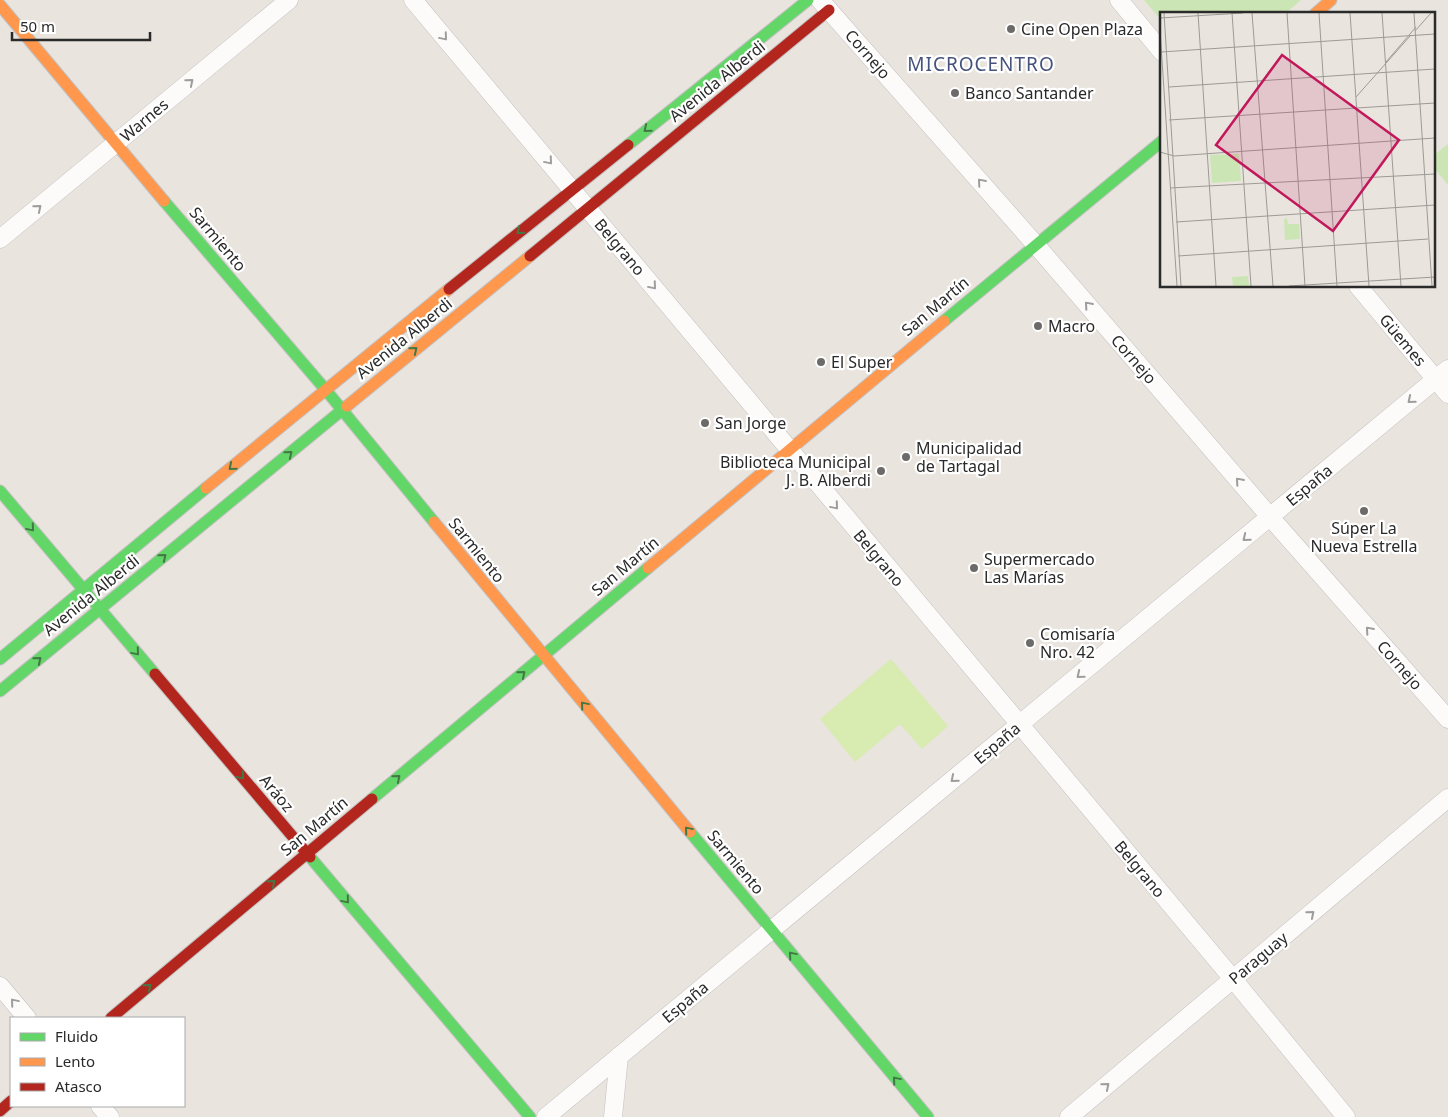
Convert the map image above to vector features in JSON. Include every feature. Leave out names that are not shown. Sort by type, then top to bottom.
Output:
[{"type":"street","name":"Warnes","points":[[0,239],[289,0]]},
{"type":"street","name":"Belgrano","points":[[413,0],[572,188],[1346,1117]]},
{"type":"street","name":"Avenida Alberdi","points":[[0,659],[325,389],[572,188],[808,0]]},
{"type":"street","points":[[1119,0],[1160,50]]},
{"type":"street","points":[[1317,12],[1331,0]]},
{"type":"street","name":"Avenida Alberdi","points":[[0,691],[588,208],[830,3]]},
{"type":"street","name":"Cornejo","points":[[830,3],[1270,518],[1448,719]]},
{"type":"street","name":"Sarmiento","points":[[0,5],[325,389],[543,656],[928,1117]]},
{"type":"street","name":"San Martín","points":[[111,1017],[1035,244],[1160,143]]},
{"type":"street","name":"Güemes","points":[[1360,288],[1442,374],[1448,394]]},
{"type":"street","name":"España","points":[[546,1117],[1442,374]]},
{"type":"street","name":"Aráoz","points":[[0,490],[530,1117]]},
{"type":"street","name":"Paraguay","points":[[1069,1117],[1448,798]]},
{"type":"street","points":[[0,986],[26,1017]]},
{"type":"street","points":[[613,1117],[619,1056]]},
{"type":"street","points":[[0,1111],[10,1102]]},
{"type":"street","points":[[101,1107],[110,1117]]},
{"type":"green space","points":[[1144,0],[1301,0],[1287,12],[1160,12],[1160,19]]},
{"type":"green space","points":[[1448,144],[1448,185],[1436,170],[1436,153]]},
{"type":"green space","points":[[891,659],[948,726],[922,749],[900,724],[855,762],[820,719]]},
{"type":"traffic: fast","points":[[628,145],[808,0]]},
{"type":"traffic: fast","points":[[944,321],[1160,143]]},
{"type":"traffic: fast","points":[[164,201],[325,389],[434,522]]},
{"type":"traffic: fast","points":[[0,691],[347,406]]},
{"type":"traffic: fast","points":[[0,659],[206,488]]},
{"type":"traffic: fast","points":[[0,491],[155,674]]},
{"type":"traffic: fast","points":[[372,799],[648,568]]},
{"type":"traffic: fast","points":[[690,832],[928,1117]]},
{"type":"traffic: fast","points":[[310,857],[530,1117]]},
{"type":"traffic: slow","points":[[1317,12],[1331,0]]},
{"type":"traffic: slow","points":[[0,5],[164,201]]},
{"type":"traffic: slow","points":[[347,406],[530,256]]},
{"type":"traffic: slow","points":[[206,488],[449,289]]},
{"type":"traffic: slow","points":[[648,568],[944,321]]},
{"type":"traffic: slow","points":[[434,522],[690,832]]},
{"type":"traffic: jam","points":[[530,256],[829,10]]},
{"type":"traffic: jam","points":[[449,289],[628,145]]},
{"type":"traffic: jam","points":[[155,674],[310,857]]},
{"type":"traffic: jam","points":[[112,1017],[372,799]]},
{"type":"traffic: jam","points":[[0,1111],[10,1102]]},
{"type":"place","name":"Cine Open Plaza","points":[[1011,29]]},
{"type":"place","name":"Banco Santander","points":[[955,93]]},
{"type":"place","name":"Macro","points":[[1038,326]]},
{"type":"place","name":"El Super","points":[[821,362]]},
{"type":"place","name":"San Jorge","points":[[705,423]]},
{"type":"place","name":"Municipalidad de Tartagal","points":[[906,457]]},
{"type":"place","name":"Biblioteca Municipal J. B. Alberdi","points":[[881,471]]},
{"type":"place","name":"Súper La Nueva Estrella","points":[[1364,511]]},
{"type":"place","name":"Supermercado Las Marías","points":[[974,568]]},
{"type":"place","name":"Comisaría Nro. 42","points":[[1030,643]]},
{"type":"district","name":"MICROCENTRO","points":[[981,64]]}]
